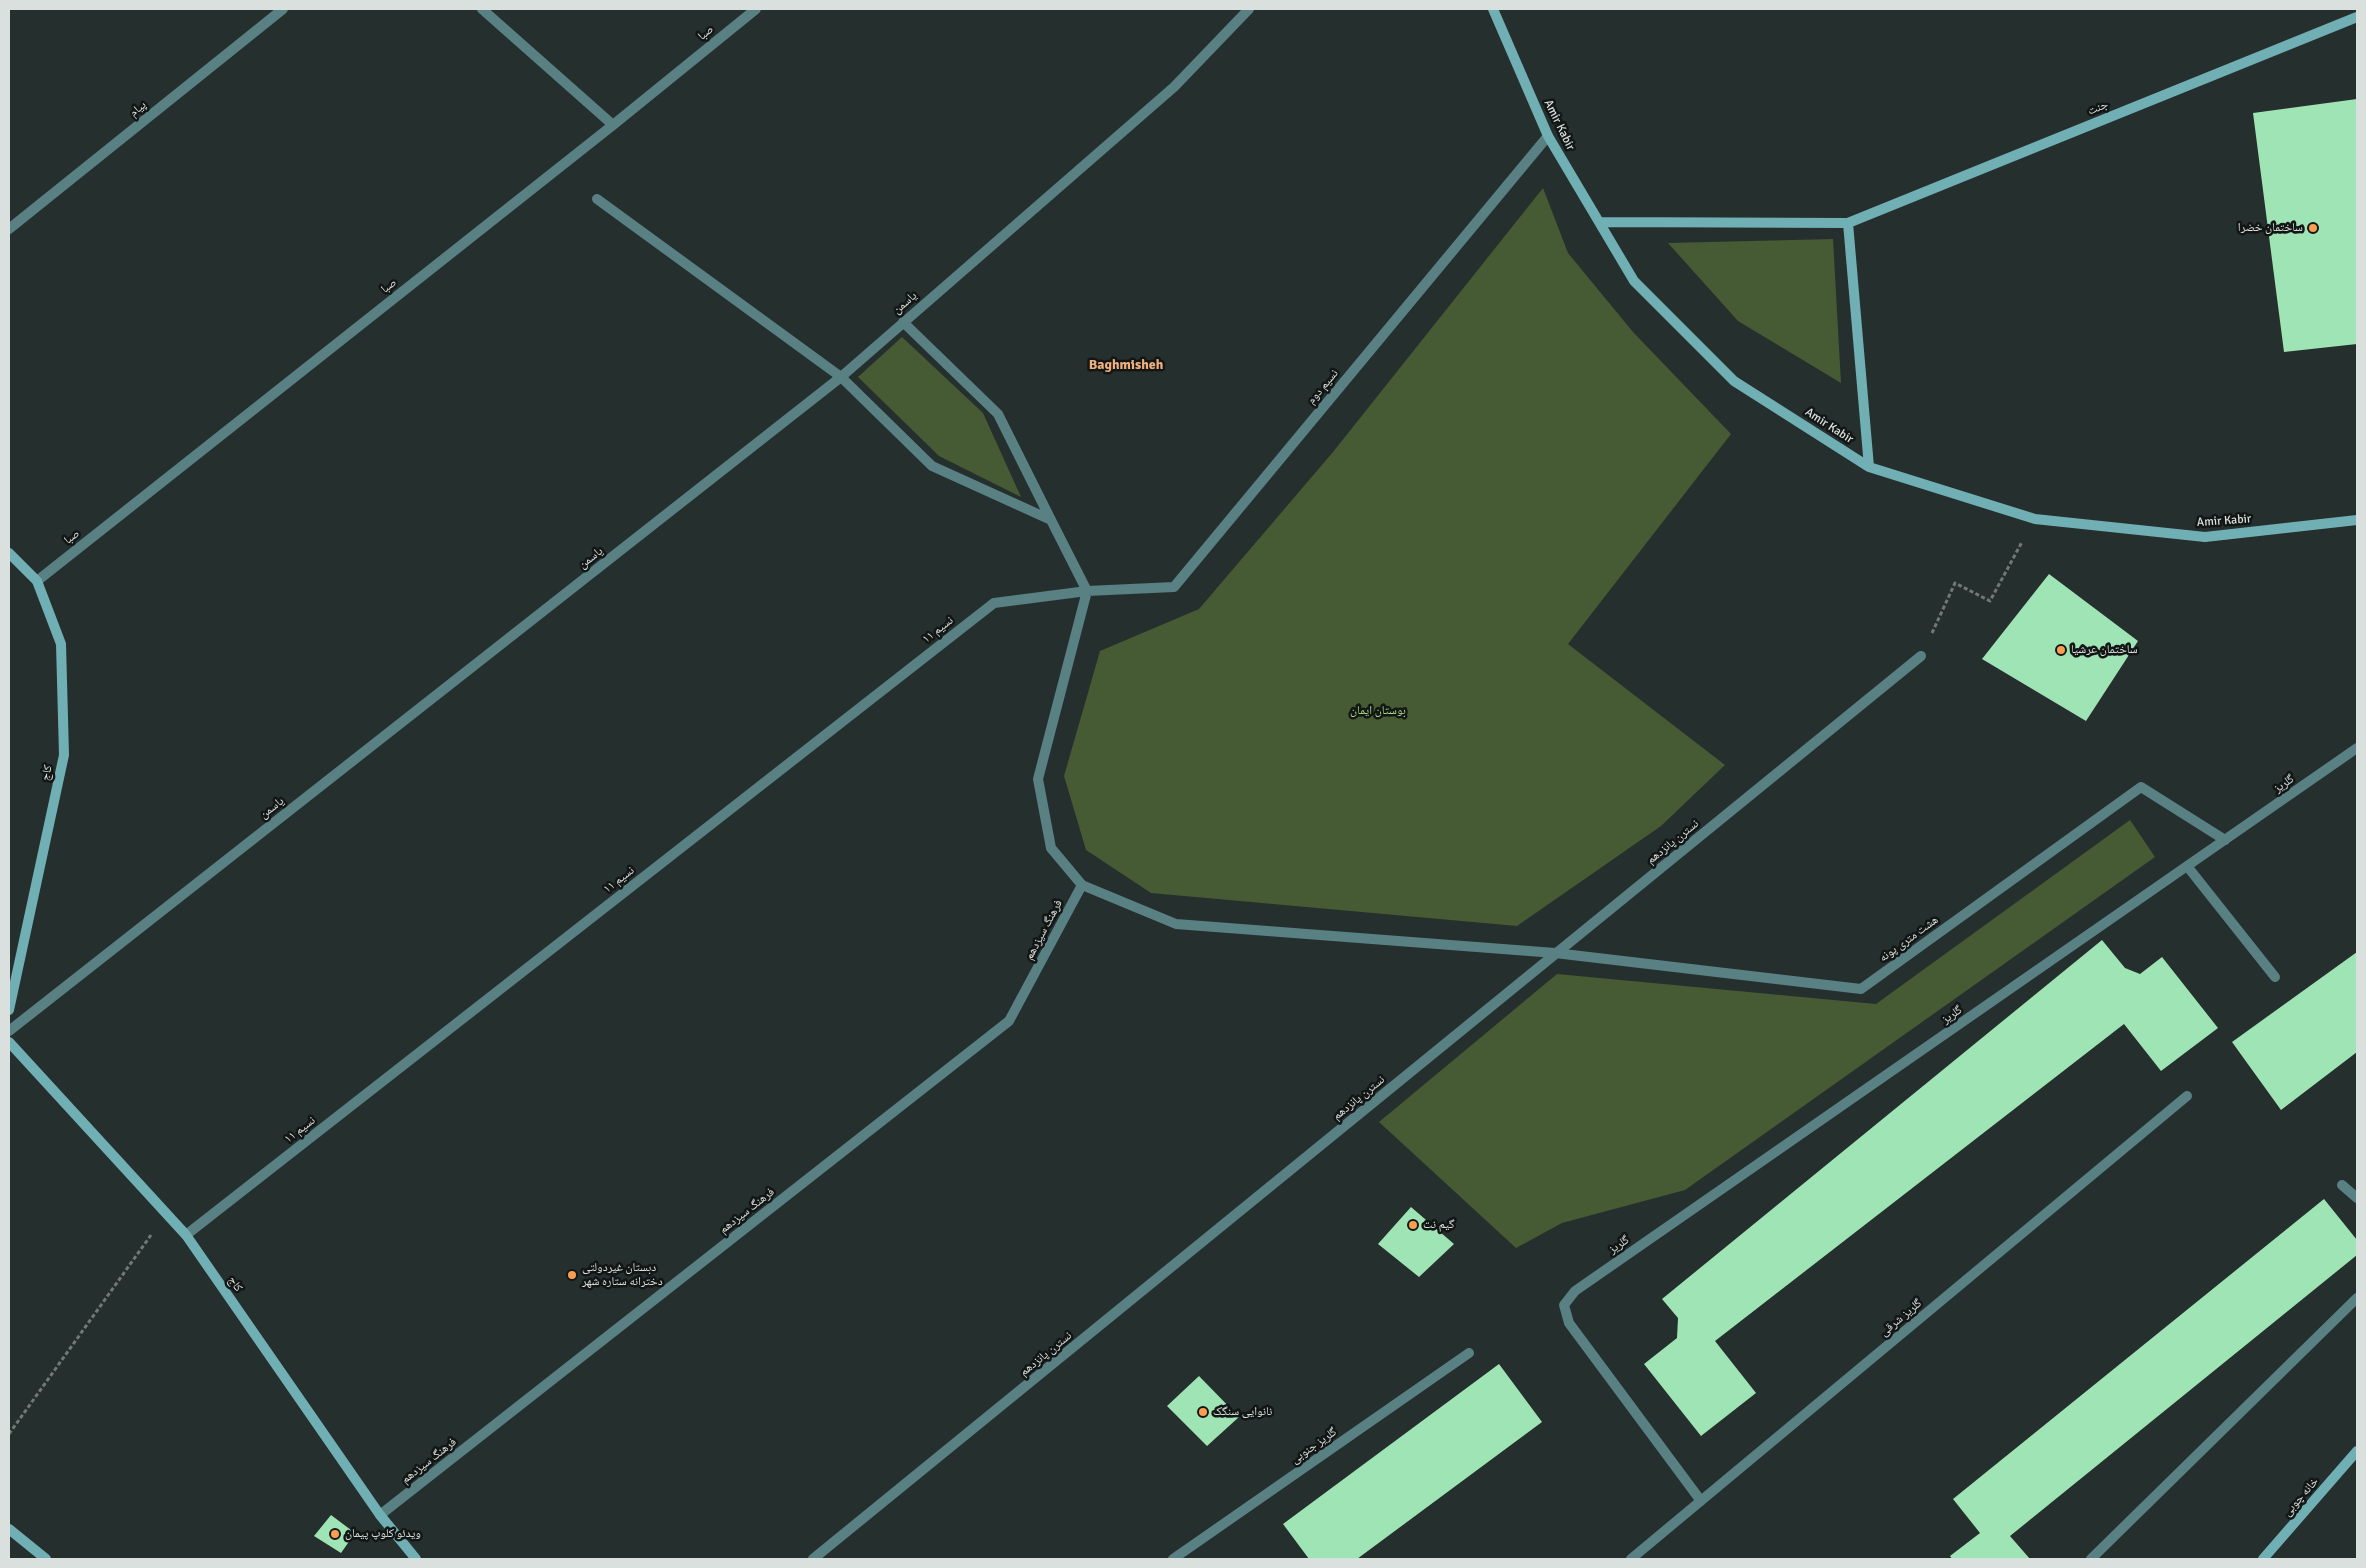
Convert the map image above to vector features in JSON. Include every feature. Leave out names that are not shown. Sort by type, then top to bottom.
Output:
[{"type":"street","name":"پیام","points":[[9,228],[284,9]]},
{"type":"street","points":[[482,9],[613,125]]},
{"type":"street","name":"صبا","points":[[37,581],[613,125],[756,9]]},
{"type":"street","name":"یاسمن","points":[[9,1031],[841,377],[1174,87],[1249,9]]},
{"type":"street","name":"Amir Kabir","points":[[1494,9],[1548,136],[1634,281],[1734,381],[1869,467],[2035,520],[2205,536],[2357,520]]},
{"type":"street","name":"جنت","points":[[1848,223],[2357,17]]},
{"type":"street","name":"نسیم دوم","points":[[1087,591],[1174,587],[1548,136]]},
{"type":"street","points":[[597,199],[841,377],[932,466],[1051,520]]},
{"type":"street","points":[[1599,222],[1848,223],[1869,467]]},
{"type":"street","points":[[903,322],[998,414],[1087,591],[1038,780],[1051,848],[1082,885],[1176,924],[1556,954]]},
{"type":"street","name":"کاج","points":[[9,553],[37,581],[61,644],[64,756],[9,1010]]},
{"type":"street","name":"نسیم ۱۱","points":[[186,1235],[994,602],[1087,591]]},
{"type":"street","name":"نسترن پانزدهم","points":[[813,1559],[1921,656]]},
{"type":"street","name":"گلریز","points":[[1701,1501],[1569,1323],[1564,1305],[1575,1291],[2357,748]]},
{"type":"street","name":"هشت متری پونه","points":[[1556,954],[1861,989],[2141,787],[2225,840]]},
{"type":"street","points":[[2187,866],[2275,977]]},
{"type":"street","name":"فرهنگ سیزدهم","points":[[380,1515],[1009,1021],[1082,885]]},
{"type":"street","name":"کاج","points":[[9,1042],[186,1235],[380,1515],[416,1559]]},
{"type":"street","name":"گلریز شرقی","points":[[1631,1559],[2187,1096]]},
{"type":"street","points":[[2342,1185],[2357,1198]]},
{"type":"street","points":[[2091,1559],[2357,1298]]},
{"type":"street","name":"گلریز جنوبی","points":[[1173,1559],[1469,1353]]},
{"type":"street","name":"خانه چوبی","points":[[2264,1559],[2357,1451]]},
{"type":"street","points":[[9,1528],[46,1559]]},
{"type":"path","points":[[1921,656],[1955,583],[1990,601],[2035,520]]},
{"type":"path","points":[[9,1434],[166,1214]]},
{"type":"green space","name":"بوستان ایمان","points":[[1543,188],[1568,253],[1633,332],[1731,434],[1568,644],[1725,765],[1661,826],[1517,926],[1151,893],[1086,850],[1064,776],[1100,651],[1199,609],[1333,452]]},
{"type":"green space","points":[[1833,239],[1841,383],[1738,321],[1668,243]]},
{"type":"green space","points":[[902,337],[983,413],[1021,497],[939,456],[858,377]]},
{"type":"green space","points":[[2130,820],[2155,857],[1685,1190],[1562,1223],[1516,1248],[1379,1122],[1557,974],[1876,1004]]},
{"type":"building","name":"ساختمان خضرا","points":[[2357,99],[2357,344],[2284,352],[2253,113]]},
{"type":"building","name":"ساختمان عرشیا","points":[[2049,574],[2138,641],[2086,721],[1982,659]]},
{"type":"building","points":[[2102,940],[2125,968],[2140,974],[2162,957],[2218,1028],[2161,1071],[2124,1024],[1715,1341],[1756,1393],[1701,1436],[1644,1364],[1677,1338],[1678,1318],[1662,1299]]},
{"type":"building","points":[[2357,952],[2357,1052],[2281,1110],[2232,1042]]},
{"type":"building","points":[[2324,1199],[2357,1240],[2357,1255],[2010,1536],[2030,1559],[1952,1559],[1950,1556],[1980,1533],[1953,1499]]},
{"type":"building","name":"گیم نت","points":[[1411,1207],[1454,1244],[1419,1277],[1378,1244]]},
{"type":"building","points":[[1499,1364],[1542,1422],[1357,1559],[1309,1559],[1283,1524]]},
{"type":"building","name":"نانوایی سنگک","points":[[1199,1376],[1239,1417],[1207,1446],[1167,1406]]},
{"type":"building","name":"ویدئو کلوپ پیمان","points":[[331,1515],[355,1533],[341,1553],[314,1536]]},
{"type":"place","name":"ساختمان خضرا","points":[[2313,228]]},
{"type":"place","name":"ساختمان عرشیا","points":[[2061,650]]},
{"type":"place","name":"گیم نت","points":[[1413,1225]]},
{"type":"place","name":"دبستان غیردولتی دخترانه ستاره شهر","points":[[572,1275]]},
{"type":"place","name":"نانوایی سنگک","points":[[1203,1412]]},
{"type":"place","name":"ویدئو کلوپ پیمان","points":[[335,1534]]},
{"type":"district","name":"Baghmisheh","points":[[1126,365]]}]
